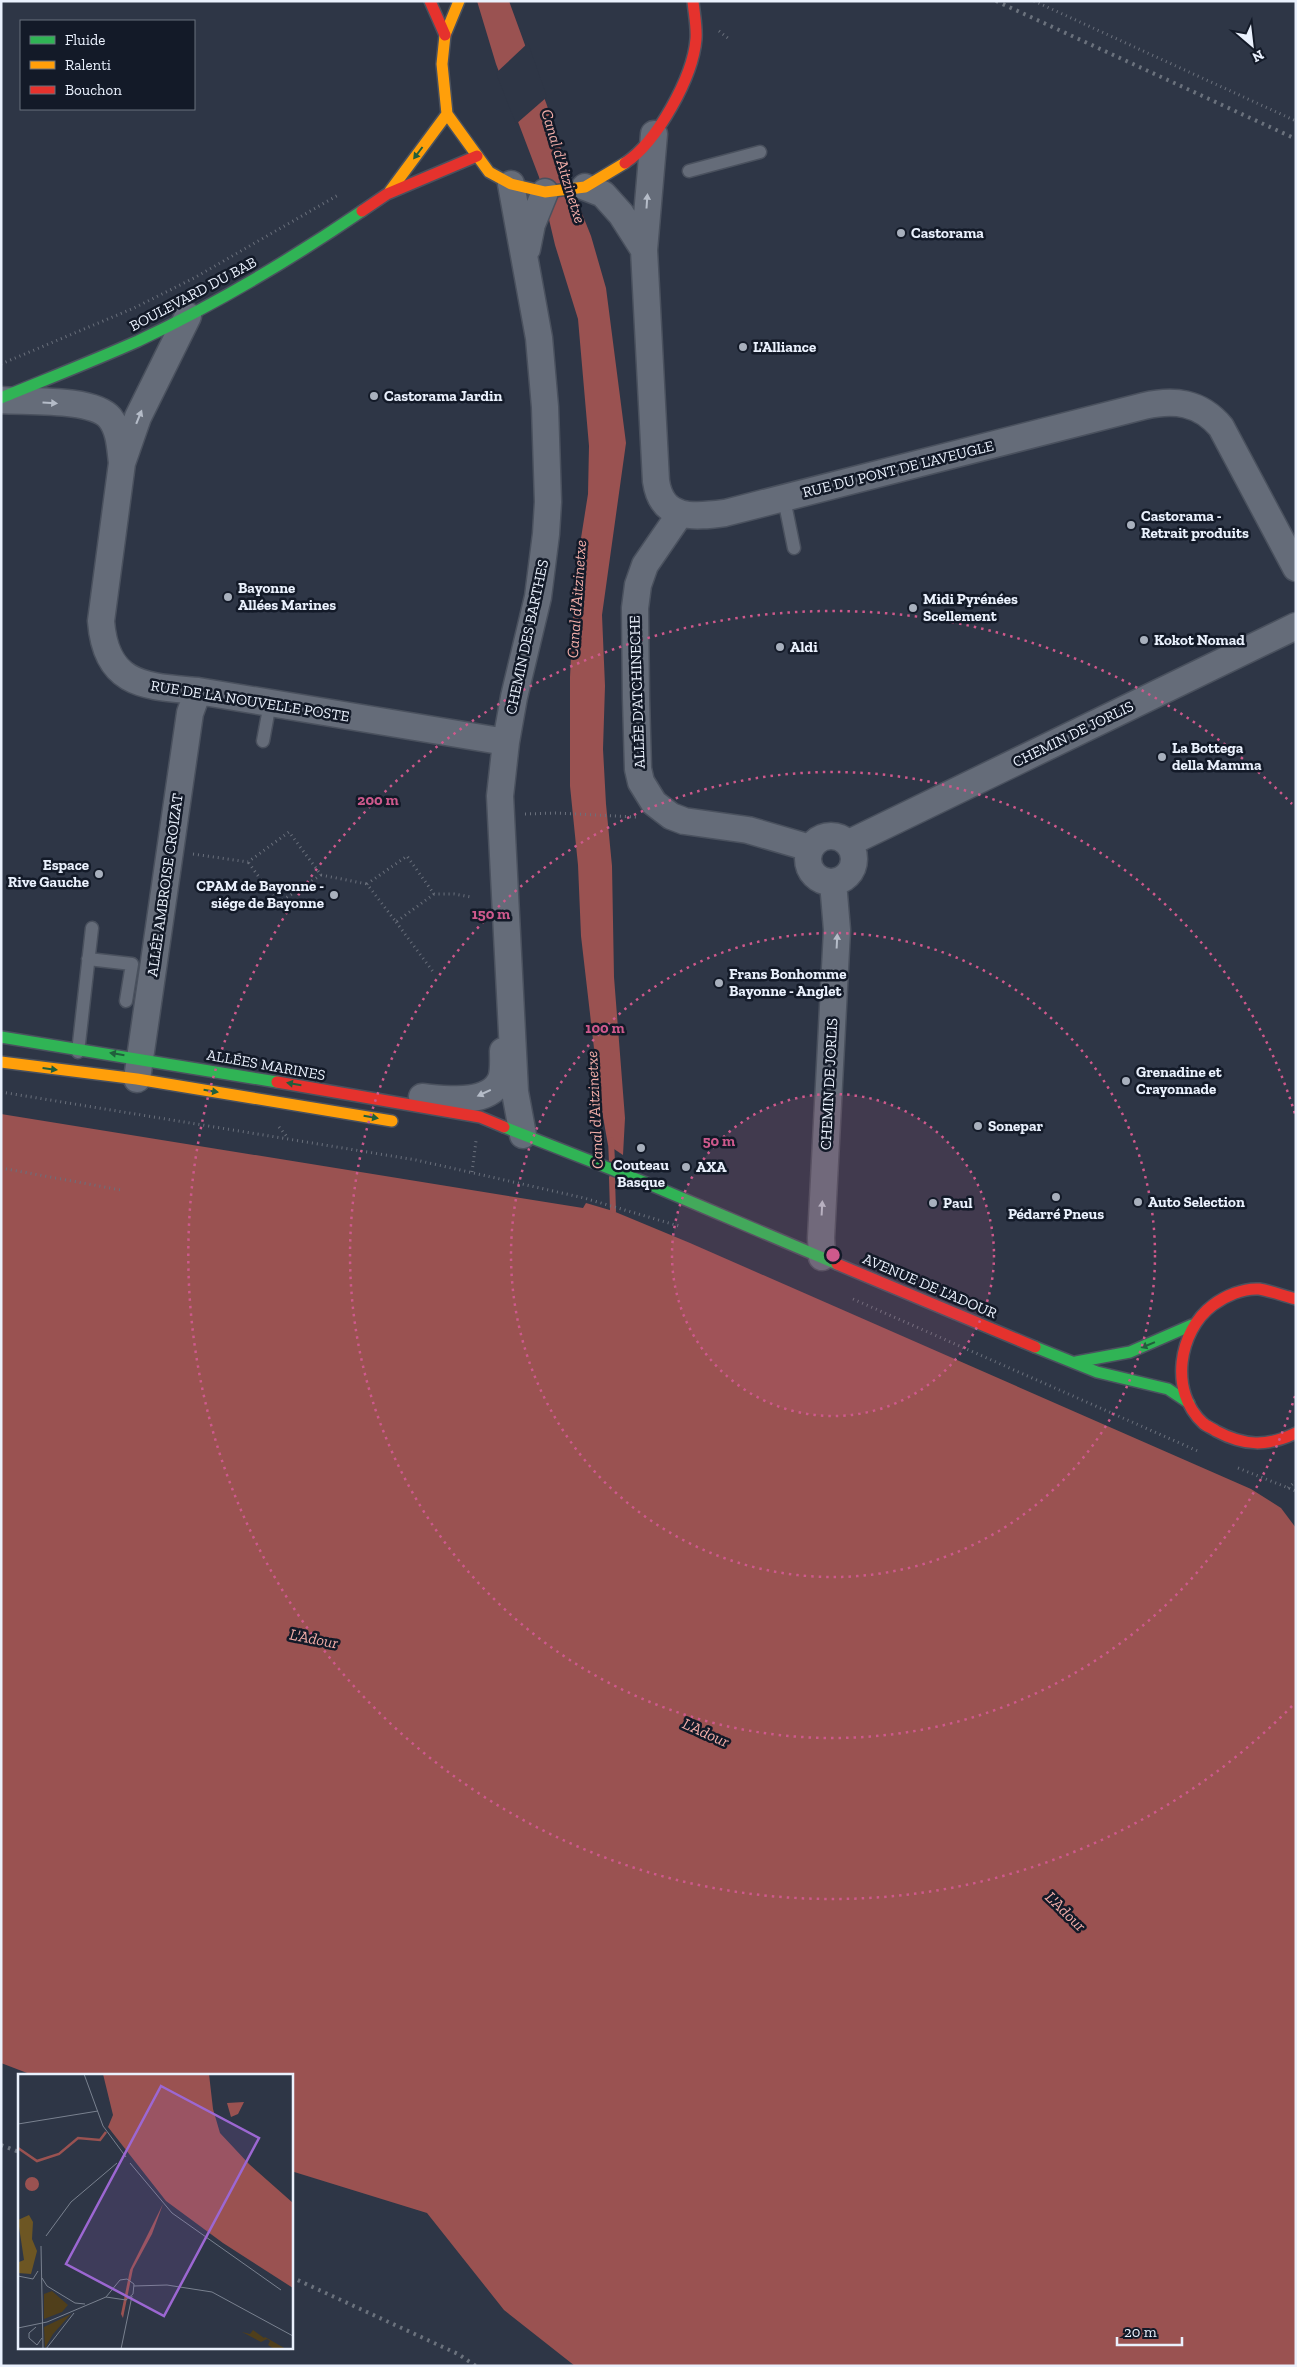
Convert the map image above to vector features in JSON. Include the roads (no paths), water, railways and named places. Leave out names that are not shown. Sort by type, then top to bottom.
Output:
[{"type":"main road","points":[[430,1],[445,35]]},
{"type":"main road","points":[[459,1],[445,35],[442,64],[447,114],[489,172],[512,184],[545,192],[585,187],[628,162],[654,134],[670,110],[688,74],[696,39],[693,1]]},
{"type":"main road","name":"BOULEVARD DU BAB","points":[[387,194],[447,114]]},
{"type":"main road","name":"BOULEVARD DU BAB","points":[[1,399],[137,341],[188,316],[296,256],[387,194],[477,156]]},
{"type":"main road","name":"ALLÉES MARINES","points":[[1,1036],[78,1048],[138,1069],[404,1123]]},
{"type":"main road","name":"ALLÉES MARINES","points":[[1,1062],[76,1072],[138,1069],[342,1093],[480,1117],[523,1136],[610,1168]]},
{"type":"main road","name":"ALLÉES MARINES","points":[[495,1135],[523,1136]]},
{"type":"main road","name":"AVENUE DE L'ADOUR","points":[[610,1168],[1072,1363],[1097,1372],[1168,1389],[1189,1403]]},
{"type":"main road","points":[[1296,1299],[1287,1290],[1262,1289],[1235,1293],[1222,1298],[1205,1309],[1192,1325],[1183,1343],[1180,1364],[1182,1384],[1189,1403],[1200,1419],[1215,1431],[1228,1438],[1256,1444],[1271,1442],[1296,1433]]},
{"type":"main road","points":[[1072,1363],[1130,1352],[1192,1325]]},
{"type":"main road","points":[[1271,1442],[1288,1453]]},
{"type":"street","points":[[654,134],[644,250],[656,481],[658,493],[665,503],[680,514]]},
{"type":"street","name":"CHEMIN DES BARTHES","points":[[512,184],[524,262],[539,338],[545,407],[548,502],[538,597],[514,697],[506,742],[500,815],[516,1107],[523,1136]]},
{"type":"street","points":[[585,187],[603,194],[620,214],[644,250]]},
{"type":"street","name":"CHEMIN DES BARTHES","points":[[524,262],[532,224],[545,192]]},
{"type":"street","name":"RUE DE LA NOUVELLE POSTE","points":[[188,316],[138,416],[122,463],[102,599],[102,639],[108,654],[130,679],[146,686],[198,691],[506,742]]},
{"type":"street","name":"RUE DE LA NOUVELLE POSTE","points":[[1,399],[97,408],[110,418],[118,433],[122,463]]},
{"type":"street","name":"RUE DU PONT DE L'AVEUGLE","points":[[680,514],[702,516],[725,513],[1144,406],[1164,402],[1178,402],[1204,412],[1221,428],[1292,551]]},
{"type":"street","name":"ALLÉE D'ATCHINECHE","points":[[680,514],[645,565],[638,585],[635,608],[638,769],[641,782],[654,803],[671,816],[684,821],[748,830],[810,848]]},
{"type":"street","name":"CHEMIN DE JORLIS","points":[[849,843],[1296,626]]},
{"type":"street","name":"ALLÉE AMBROISE CROIZAT","points":[[138,1069],[190,713],[198,691]]},
{"type":"street","points":[[824,836],[842,837],[849,843],[854,852],[855,862],[851,872],[843,879],[833,882],[825,881],[812,872],[808,864],[810,848],[824,836]]},
{"type":"street","name":"CHEMIN DE JORLIS","points":[[822,1257],[821,1238],[837,930],[833,882]]},
{"type":"street","name":"CHEMIN DES BARTHES","points":[[342,1093],[466,1100],[491,1091],[501,1079],[504,1014],[509,984]]},
{"type":"lane","points":[[689,170],[760,152]]},
{"type":"lane","points":[[784,499],[794,548]]},
{"type":"lane","points":[[263,741],[270,703]]},
{"type":"lane","points":[[76,1072],[92,928]]},
{"type":"lane","points":[[88,959],[132,964],[126,1001]]},
{"type":"water","points":[[477,1],[509,1],[553,122],[573,191],[591,236],[606,288],[626,443],[602,615],[605,686],[603,749],[612,866],[614,977],[625,1118],[623,1155],[608,1145],[600,1100],[581,936],[578,865],[570,786],[570,677],[575,576],[588,494],[589,446],[578,319],[555,245],[539,177],[496,64]]},
{"type":"water","name":"L'Adour","points":[[1,1114],[583,1208],[586,1203],[613,1211],[1251,1489],[1281,1508],[1296,1528],[1296,2366],[575,2366],[504,2310],[427,2213],[292,2171],[292,2074],[30,2074],[1,2063]]},
{"type":"waterway","name":"Canal d'Aitzinetxe","points":[[611,1140],[612,1163]]},
{"type":"waterway","name":"Canal d'Aitzinetxe","points":[[612,1178],[613,1211]]},
{"type":"railway","points":[[996,1],[1296,139]]},
{"type":"railway","points":[[1,2145],[18,2152]]},
{"type":"railway","points":[[292,2277],[458,2354],[476,2366]]},
{"type":"place","name":"Castorama","points":[[901,233]]},
{"type":"place","name":"L'Alliance","points":[[743,347]]},
{"type":"place","name":"Castorama Jardin","points":[[374,396]]},
{"type":"place","name":"Castorama - Retrait produits","points":[[1131,525]]},
{"type":"place","name":"Bayonne Allées Marines","points":[[228,597]]},
{"type":"place","name":"Midi Pyrénées Scellement","points":[[913,608]]},
{"type":"place","name":"Kokot Nomad","points":[[1144,640]]},
{"type":"place","name":"Aldi","points":[[780,647]]},
{"type":"place","name":"La Bottega della Mamma","points":[[1162,757]]},
{"type":"place","name":"Espace Rive Gauche","points":[[99,874]]},
{"type":"place","name":"CPAM de Bayonne - siége de Bayonne","points":[[334,895]]},
{"type":"place","name":"Frans Bonhomme Bayonne - Anglet","points":[[719,983]]},
{"type":"place","name":"Grenadine et Crayonnade","points":[[1126,1081]]},
{"type":"place","name":"Sonepar","points":[[978,1126]]},
{"type":"place","name":"Couteau Basque","points":[[641,1148]]},
{"type":"place","name":"AXA","points":[[686,1167]]},
{"type":"place","name":"Pédarré Pneus","points":[[1056,1197]]},
{"type":"place","name":"Auto Selection","points":[[1138,1202]]},
{"type":"place","name":"Paul","points":[[933,1203]]}]
